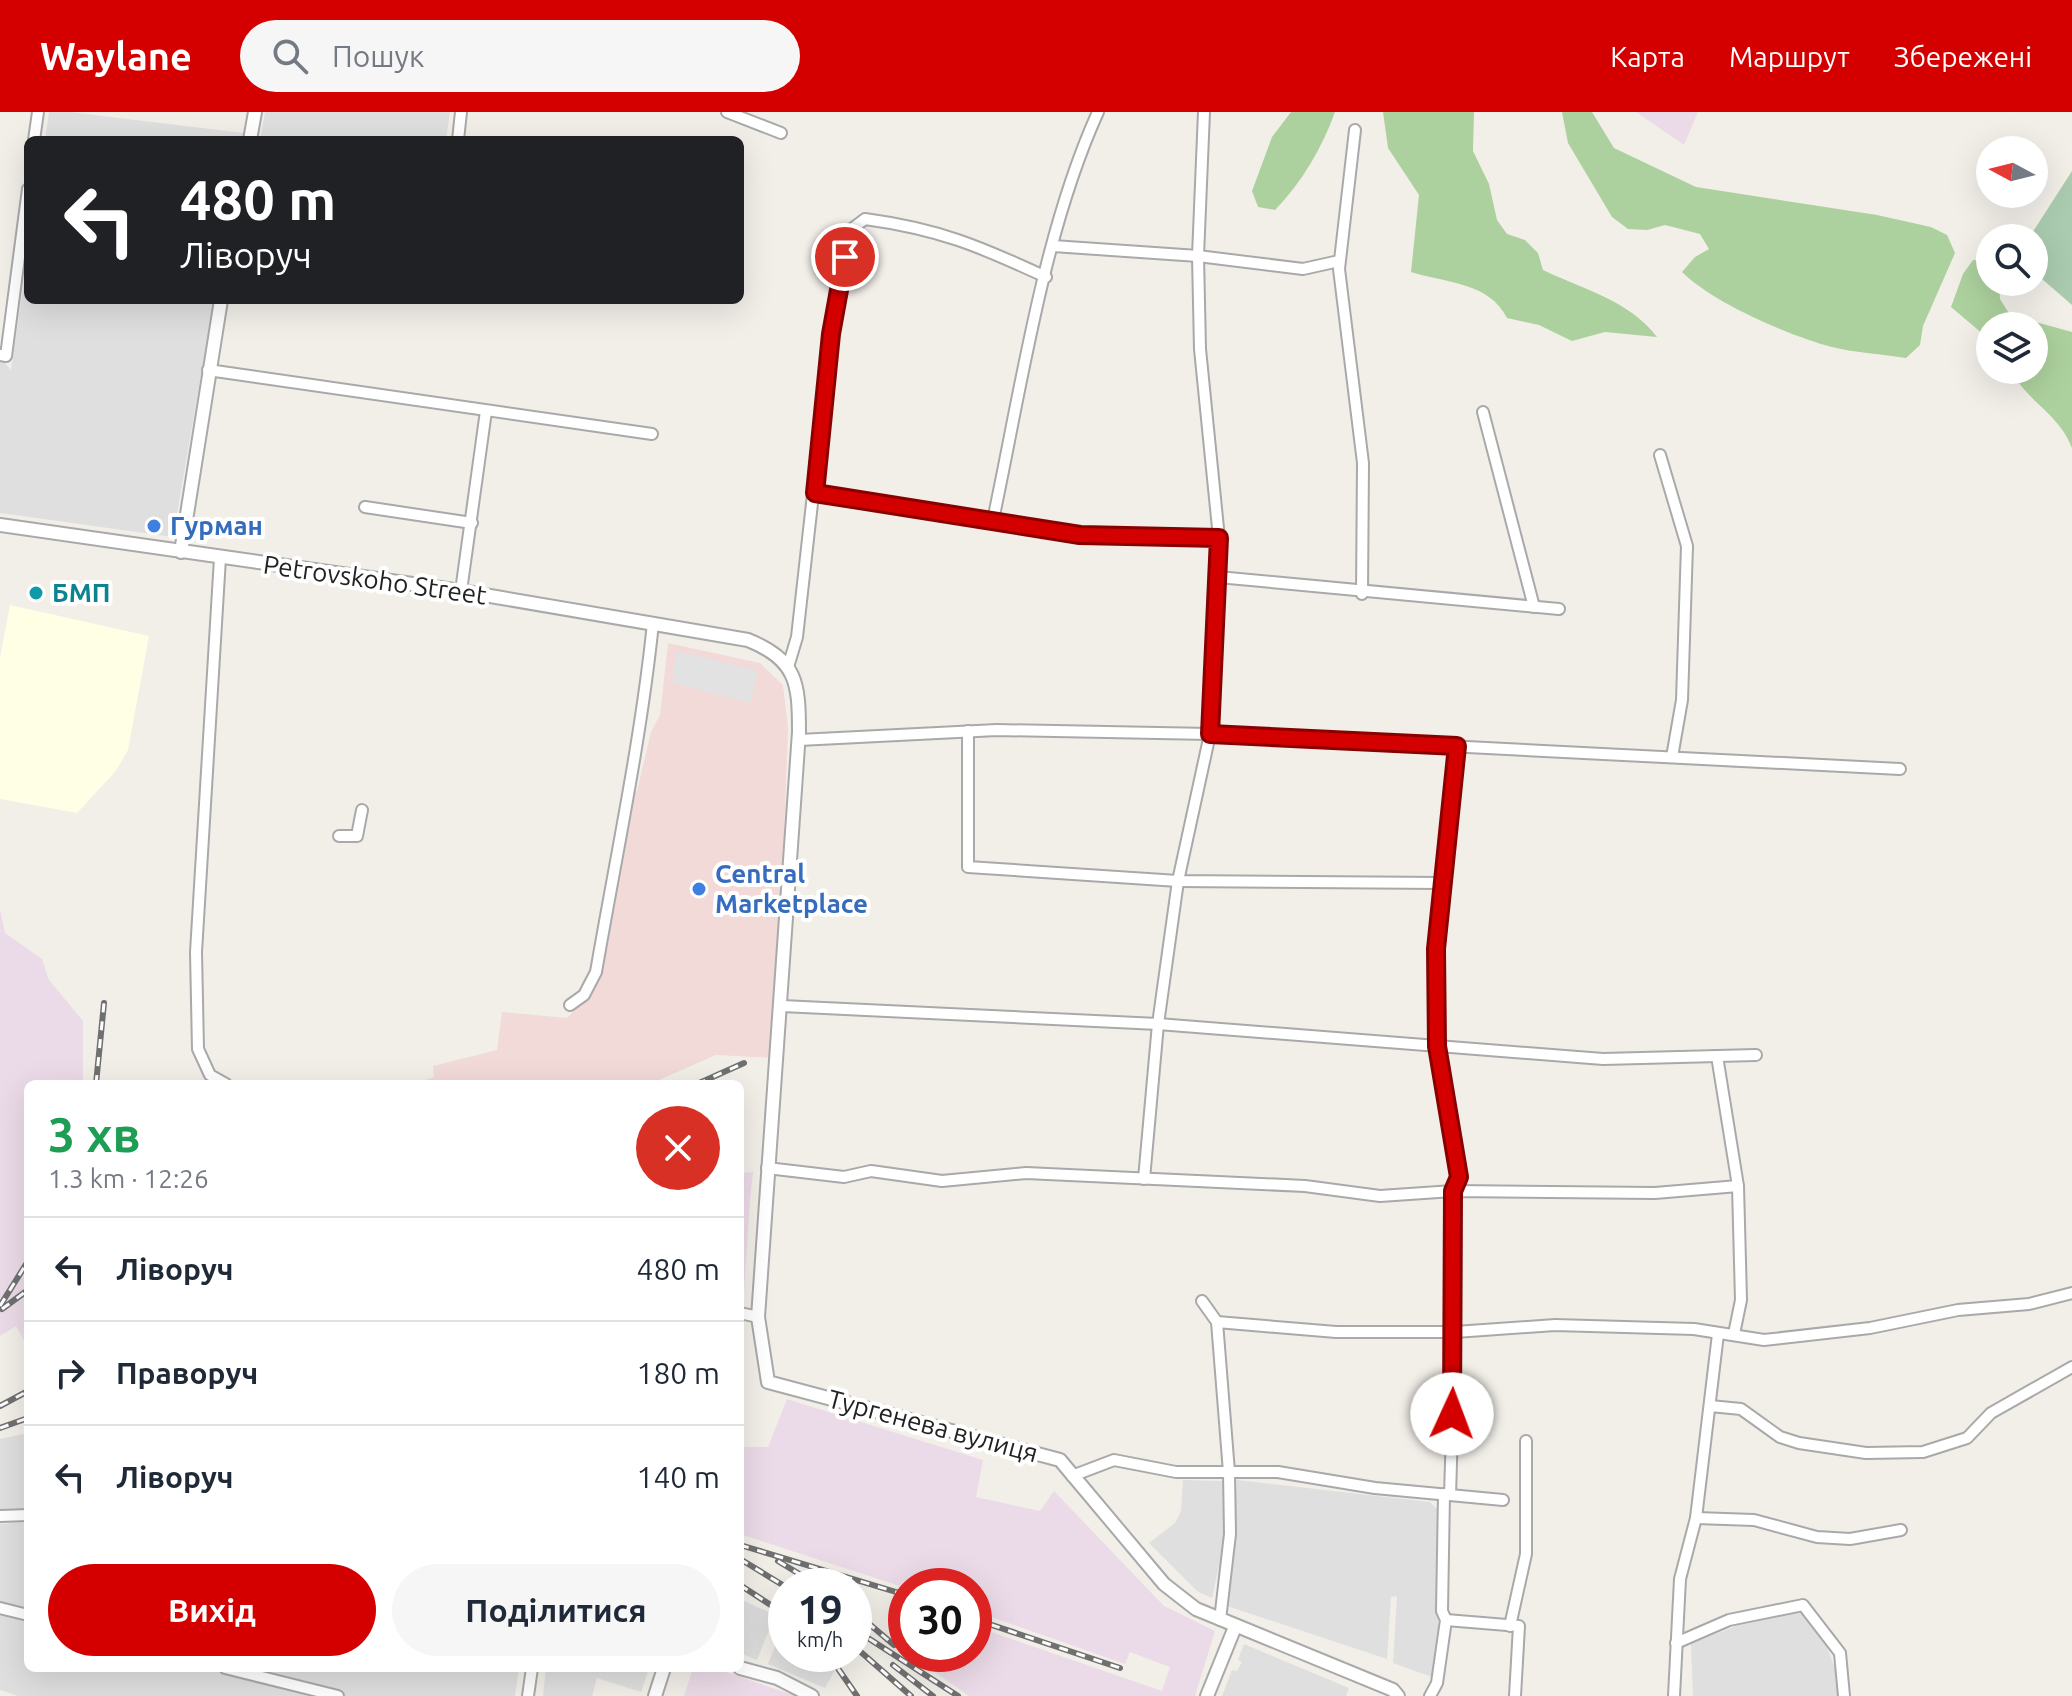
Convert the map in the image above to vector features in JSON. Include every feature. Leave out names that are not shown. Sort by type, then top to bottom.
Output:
[{"type":"street","points":[[35,136],[38,112]]},
{"type":"street","points":[[251,136],[255,112]]},
{"type":"street","points":[[458,136],[461,112]]},
{"type":"street","points":[[727,112],[781,133]]},
{"type":"street","points":[[993,520],[1053,246],[1078,155],[1098,112]]},
{"type":"street","points":[[1144,1179],[1158,1024],[1178,881],[1210,734],[1219,538],[1200,349],[1198,256],[1204,112]]},
{"type":"street","points":[[1355,130],[1339,261],[1363,463],[1362,594]]},
{"type":"street","points":[[0,355],[6,356],[24,219]]},
{"type":"street","points":[[744,1314],[758,1317],[767,1168],[782,1006],[799,740],[799,692],[788,667],[797,637],[831,334],[849,231],[865,219],[921,227],[973,243],[1046,277]]},
{"type":"street","points":[[1053,246],[1198,256],[1303,269],[1339,261]]},
{"type":"street","points":[[181,552],[220,304]]},
{"type":"street","points":[[208,370],[652,434]]},
{"type":"street","points":[[461,591],[486,411]]},
{"type":"street","points":[[1483,412],[1534,607]]},
{"type":"street","points":[[1660,455],[1687,546],[1682,700],[1672,757]]},
{"type":"street","points":[[815,493],[1080,535],[1219,538]]},
{"type":"street","points":[[365,507],[472,523]]},
{"type":"street","name":"Petrovskoho Street","points":[[0,528],[461,591],[653,623],[748,640],[770,649],[788,667]]},
{"type":"street","points":[[219,1080],[210,1075],[198,1049],[196,952],[220,558]]},
{"type":"street","points":[[1218,577],[1362,594],[1559,609]]},
{"type":"street","points":[[570,1005],[584,995],[596,972],[633,757],[643,719],[653,623]]},
{"type":"street","points":[[799,740],[968,731],[1210,734],[1900,769]]},
{"type":"street","points":[[968,731],[968,867],[1178,881],[1443,883]]},
{"type":"street","points":[[1430,1696],[1437,1683],[1446,1620],[1442,1611],[1455,1332],[1453,1191],[1459,1177],[1437,1046],[1436,949],[1457,746]]},
{"type":"street","points":[[339,836],[357,836],[362,810]]},
{"type":"street","points":[[782,1006],[1158,1024],[1603,1059],[1756,1055]]},
{"type":"street","points":[[1717,1056],[1738,1186],[1741,1300],[1734,1334]]},
{"type":"street","points":[[767,1168],[844,1177],[871,1171],[942,1181],[1026,1173],[1305,1186],[1380,1196],[1453,1191],[1655,1193],[1738,1186]]},
{"type":"street","points":[[1217,1322],[1336,1332],[1455,1332],[1555,1325],[1694,1329],[1764,1340],[1831,1329],[1870,1328],[1958,1310],[2029,1304],[2072,1293]]},
{"type":"street","points":[[1202,1301],[1217,1322],[1229,1472],[1230,1534],[1220,1620]]},
{"type":"street","name":"Тургенева вулиця","points":[[758,1317],[768,1382],[1060,1460],[1164,1584],[1196,1609],[1393,1690],[1398,1696]]},
{"type":"street","points":[[1674,1696],[1680,1579],[1696,1518],[1718,1334]]},
{"type":"street","points":[[1710,1406],[1741,1409],[1780,1437],[1799,1443],[1866,1453],[1923,1452],[1967,1438],[1991,1413],[2072,1367]]},
{"type":"street","points":[[1510,1626],[1526,1554],[1526,1441]]},
{"type":"street","points":[[1072,1476],[1114,1460],[1176,1472],[1278,1472],[1503,1500]]},
{"type":"street","points":[[0,1516],[24,1515]]},
{"type":"street","points":[[1696,1518],[1754,1520],[1817,1537],[1850,1539],[1901,1530]]},
{"type":"street","points":[[1676,1643],[1729,1620],[1803,1605],[1840,1653],[1844,1696]]},
{"type":"street","points":[[0,1608],[24,1614]]},
{"type":"street","points":[[1446,1620],[1519,1626],[1515,1696]]},
{"type":"street","points":[[1207,1696],[1235,1627]]},
{"type":"street","points":[[744,1669],[777,1678],[812,1696]]},
{"type":"street","points":[[241,1672],[338,1696]]},
{"type":"street","points":[[528,1696],[531,1672]]},
{"type":"street","points":[[655,1696],[663,1672]]},
{"type":"shaded area","points":[[49,112],[243,133],[243,136],[46,136]]},
{"type":"shaded area","points":[[265,112],[450,112],[447,136],[261,136]]},
{"type":"shaded area","points":[[1636,112],[1698,112],[1684,145]]},
{"type":"shaded area","points":[[2072,171],[2072,305],[2048,284],[2048,224],[2038,224]]},
{"type":"shaded area","points":[[24,281],[24,304],[213,304],[173,537],[0,513],[0,358],[11,370]]},
{"type":"shaded area","points":[[10,605],[149,636],[128,750],[115,772],[77,813],[0,799],[0,658]]},
{"type":"shaded area","name":"Central Marketplace","points":[[668,643],[760,663],[783,685],[788,728],[776,1058],[716,1055],[659,1080],[426,1080],[434,1077],[433,1066],[497,1050],[502,1012],[567,1018],[587,998],[593,981],[599,980],[605,923],[612,922],[618,855],[632,791],[637,791],[651,732],[660,715]]},
{"type":"shaded area","points":[[676,651],[758,671],[750,703],[672,683]]},
{"type":"shaded area","points":[[0,909],[5,933],[42,959],[49,980],[83,1021],[83,1080],[24,1080],[24,1341],[16,1326],[0,1336]]},
{"type":"shaded area","points":[[753,1172],[744,1290],[744,1173]]},
{"type":"shaded area","points":[[787,1399],[983,1460],[976,1497],[1040,1511],[1054,1491],[1164,1606],[1215,1631],[1195,1696],[969,1696],[935,1672],[992,1672],[992,1632],[1162,1691],[1170,1667],[1130,1652],[1125,1664],[992,1617],[992,1568],[888,1568],[888,1582],[872,1577],[872,1568],[845,1568],[744,1535],[744,1447],[768,1447]]},
{"type":"shaded area","points":[[24,1434],[24,1508],[0,1509],[0,1439]]},
{"type":"shaded area","points":[[1183,1480],[1224,1481],[1227,1529],[1212,1598],[1197,1591],[1149,1543],[1175,1523],[1181,1511]]},
{"type":"shaded area","points":[[1237,1480],[1430,1502],[1438,1510],[1438,1629],[1432,1677],[1393,1663],[1397,1596],[1391,1597],[1387,1659],[1227,1606]]},
{"type":"shaded area","points":[[24,1522],[24,1672],[518,1672],[515,1696],[18,1696],[0,1690],[0,1524]]},
{"type":"shaded area","points":[[744,1601],[768,1612],[768,1632],[757,1660],[744,1655]]},
{"type":"shaded area","points":[[1801,1612],[1826,1645],[1836,1671],[1838,1696],[1693,1696],[1691,1644],[1736,1626]]},
{"type":"shaded area","points":[[1244,1644],[1349,1688],[1346,1696],[1222,1696],[1232,1670],[1237,1671],[1242,1662],[1238,1660]]},
{"type":"shaded area","points":[[546,1672],[648,1672],[641,1692],[597,1678],[592,1696],[543,1696]]},
{"type":"shaded area","points":[[692,1672],[726,1672],[796,1696],[684,1696]]},
{"type":"shaded area","points":[[787,1672],[834,1672],[825,1688]]},
{"type":"green space","points":[[1291,112],[1335,112],[1324,139],[1294,188],[1275,210],[1258,207],[1252,191],[1272,137]]},
{"type":"green space","points":[[1383,112],[1474,112],[1473,151],[1489,184],[1497,220],[1507,234],[1525,240],[1538,253],[1543,270],[1619,305],[1646,324],[1657,337],[1605,332],[1572,341],[1539,325],[1507,318],[1499,306],[1478,291],[1411,272],[1419,195],[1388,148]]},
{"type":"green space","points":[[1562,112],[1592,112],[1614,148],[1696,187],[1877,215],[1931,227],[1947,235],[1955,253],[1923,326],[1920,345],[1906,358],[1832,347],[1774,327],[1696,284],[1682,272],[1695,257],[1709,249],[1700,234],[1665,225],[1647,230],[1628,229],[1612,217],[1568,143]]},
{"type":"green space","points":[[1976,260],[1976,296],[2000,296],[2008,312],[1976,312],[1976,328],[1951,307],[1963,274]]},
{"type":"green space","points":[[2048,325],[2072,332],[2072,448],[2060,426],[2020,384],[2048,384]]},
{"type":"railway","points":[[96,1080],[104,1003]]},
{"type":"railway","points":[[706,1080],[744,1063]]},
{"type":"railway","points":[[0,1306],[24,1267]]},
{"type":"railway","points":[[2,1309],[24,1293]]},
{"type":"railway","points":[[0,1406],[24,1393]]},
{"type":"railway","points":[[0,1428],[24,1419]]},
{"type":"railway","points":[[744,1546],[888,1590]]},
{"type":"railway","points":[[744,1561],[768,1576]]},
{"type":"railway","points":[[778,1561],[789,1568]]},
{"type":"railway","points":[[744,1588],[768,1603]]},
{"type":"railway","points":[[992,1625],[1120,1668]]},
{"type":"railway","points":[[872,1626],[888,1640]]},
{"type":"railway","points":[[872,1641],[958,1696]]},
{"type":"railway","points":[[872,1662],[911,1696]]},
{"type":"railway","points":[[840,1672],[857,1696]]},
{"type":"railway","points":[[902,1672],[933,1696]]},
{"type":"place","name":"Гурман","points":[[154,526]]},
{"type":"place","name":"БМП","points":[[36,593]]},
{"type":"place","name":"Central Marketplace","points":[[699,889]]},
{"type":"route","points":[[845,257],[831,334],[815,493],[1080,535],[1219,538],[1210,734],[1457,746],[1436,949],[1437,1046],[1459,1177],[1453,1191],[1455,1332],[1452,1414]]}]
